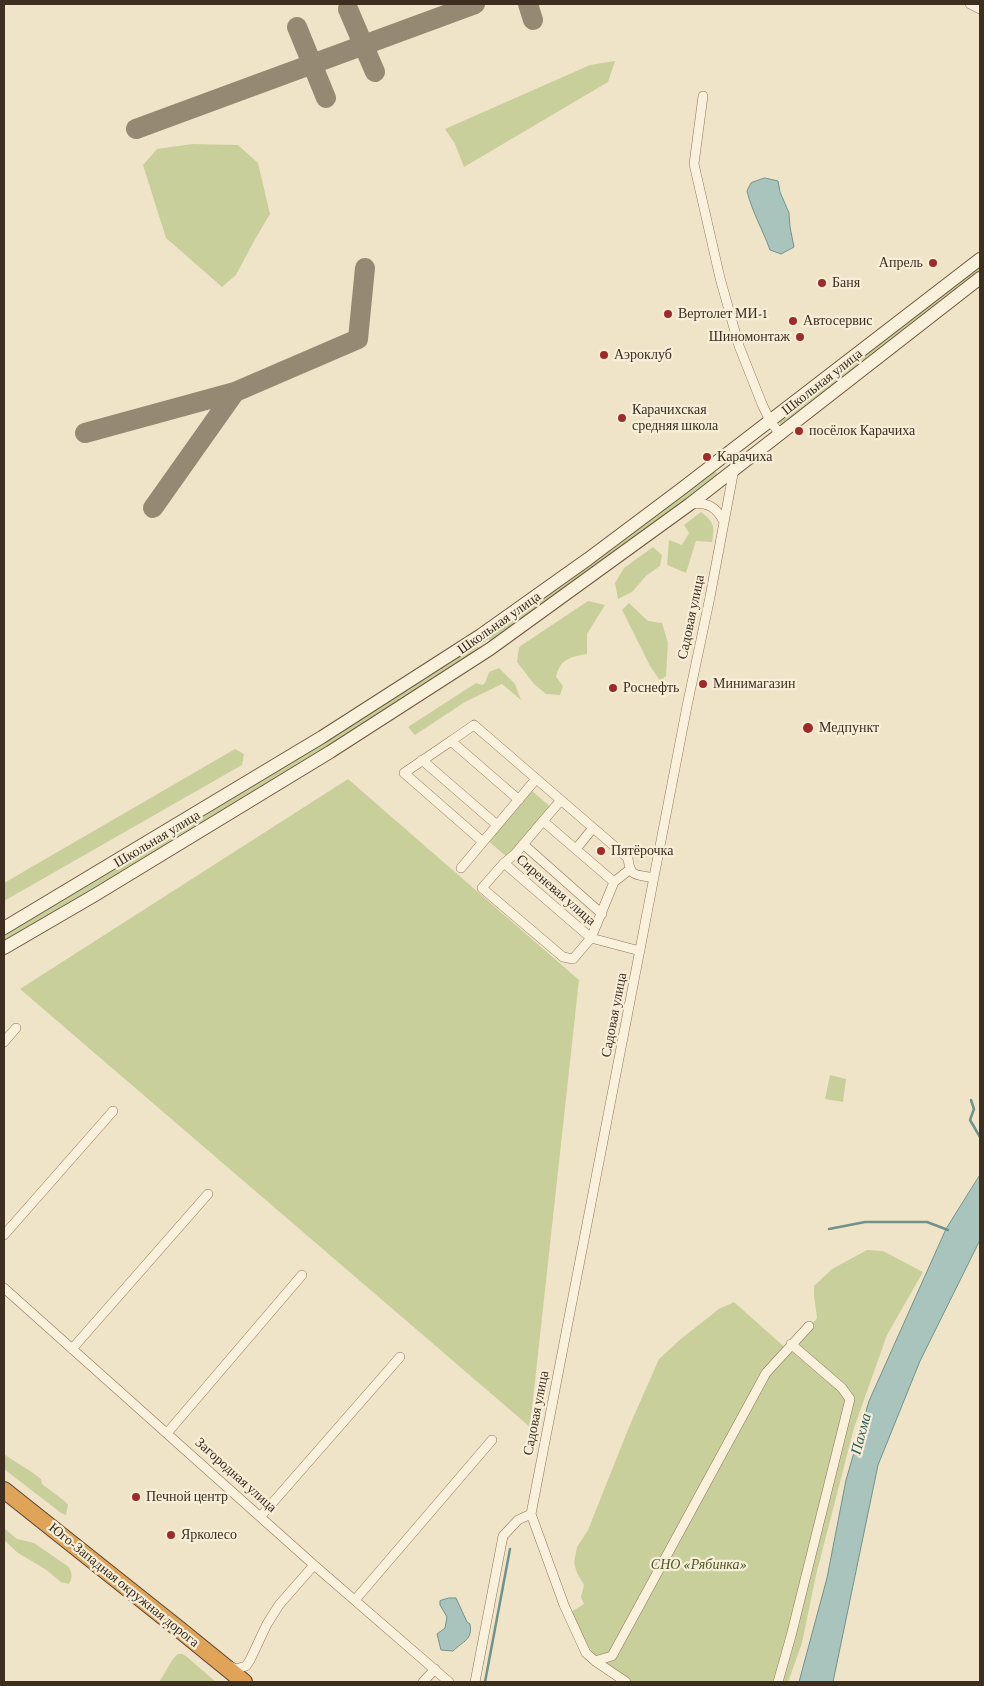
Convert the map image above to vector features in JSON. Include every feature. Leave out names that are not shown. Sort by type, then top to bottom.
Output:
[{"type":"highway","name":"Юго-Западная окружная дорога","points":[[4,1490],[244,1682]]},
{"type":"highway","name":"Юго-Западная окружная дорога","points":[[4,1500],[231,1682]]},
{"type":"main road","name":"Школьная улица","points":[[4,928],[338,727],[481,635],[588,559],[980,259]]},
{"type":"main road","name":"Школьная улица","points":[[4,948],[95,895],[338,747],[490,649],[690,504],[980,278]]},
{"type":"main road","points":[[724,456],[734,469]]},
{"type":"main road","points":[[481,635],[490,649]]},
{"type":"street","points":[[970,4],[980,9]]},
{"type":"street","name":"Школьная улица","points":[[703,96],[694,164],[720,278],[739,346],[762,404],[770,421],[780,434]]},
{"type":"street","name":"Садовая улица","points":[[531,1514],[734,469]]},
{"type":"street","points":[[690,504],[700,502],[710,504],[720,512],[724,522]]},
{"type":"street","points":[[483,842],[404,773],[474,725],[628,858],[629,870],[633,874],[654,878]]},
{"type":"street","points":[[451,741],[519,800]]},
{"type":"street","points":[[422,760],[497,825]]},
{"type":"street","points":[[461,868],[536,779]]},
{"type":"street","name":"Сиреневая улица","points":[[561,800],[515,854],[504,863],[482,888],[563,957],[574,959],[591,938],[614,882]]},
{"type":"street","points":[[543,820],[614,882],[629,870]]},
{"type":"street","points":[[576,849],[593,828]]},
{"type":"street","name":"Сиреневая улица","points":[[523,844],[602,914]]},
{"type":"street","name":"Сиреневая улица","points":[[504,863],[591,938],[640,951]]},
{"type":"street","points":[[4,1042],[16,1028]]},
{"type":"street","points":[[4,1235],[112,1111]]},
{"type":"street","points":[[72,1349],[208,1194]]},
{"type":"street","points":[[168,1432],[302,1275]]},
{"type":"street","name":"Загородная улица","points":[[4,1288],[168,1432],[314,1565],[449,1682]]},
{"type":"street","points":[[595,1661],[612,1656],[766,1373],[809,1326]]},
{"type":"street","points":[[778,1682],[850,1400],[842,1388],[791,1344]]},
{"type":"street","points":[[261,1516],[400,1357]]},
{"type":"street","points":[[355,1600],[492,1440]]},
{"type":"street","points":[[474,1682],[503,1536],[518,1520],[531,1514],[564,1605],[586,1653],[626,1682]]},
{"type":"street","points":[[219,1661],[236,1669],[246,1666],[267,1624],[279,1605],[314,1565]]},
{"type":"street","points":[[423,1682],[435,1669]]},
{"type":"green space","points":[[615,61],[608,82],[464,167],[455,144],[445,129],[590,65]]},
{"type":"green space","points":[[192,144],[238,145],[258,163],[270,214],[236,275],[222,287],[166,238],[143,165],[157,149]]},
{"type":"green space","points":[[980,266],[980,272],[781,426],[779,422]]},
{"type":"green space","points":[[714,471],[718,476],[492,641],[489,640],[489,636]]},
{"type":"green space","points":[[701,512],[709,519],[712,525],[712,542],[696,541],[686,573],[667,565],[669,540],[682,545],[689,533],[684,525]]},
{"type":"green space","points":[[653,547],[662,555],[660,566],[646,576],[632,592],[618,599],[615,583],[624,568]]},
{"type":"green space","points":[[588,601],[605,605],[587,634],[587,654],[571,658],[560,666],[556,677],[563,686],[560,695],[546,694],[534,684],[517,662],[519,647]]},
{"type":"green space","points":[[629,603],[648,621],[662,623],[668,643],[666,676],[660,681],[650,666],[622,610]]},
{"type":"green space","points":[[475,647],[479,647],[478,650],[302,762],[4,941],[4,935],[300,757]]},
{"type":"green space","points":[[499,668],[515,684],[521,700],[502,684],[465,702],[415,735],[408,727],[476,683],[482,685],[485,683],[489,672]]},
{"type":"green space","points":[[235,749],[244,754],[242,765],[4,901],[4,883]]},
{"type":"green space","points":[[348,779],[579,980],[530,1427],[20,989]]},
{"type":"green space","points":[[531,790],[553,809],[507,857],[487,840]]},
{"type":"green space","points":[[830,1075],[846,1079],[843,1102],[825,1099]]},
{"type":"green space","name":"СНО «Рябинка»","points":[[867,1250],[883,1251],[923,1272],[887,1335],[854,1428],[816,1575],[802,1643],[788,1682],[621,1682],[597,1659],[568,1614],[584,1604],[581,1597],[584,1585],[574,1563],[577,1547],[588,1530],[629,1427],[659,1359],[719,1309],[734,1302],[789,1351],[817,1318],[814,1286],[832,1269]]},
{"type":"green space","points":[[4,1454],[36,1475],[41,1479],[42,1484],[60,1497],[68,1505],[66,1515],[4,1469]]},
{"type":"green space","points":[[4,1528],[17,1539],[34,1543],[69,1567],[72,1576],[69,1584],[61,1582],[45,1569],[18,1553],[4,1540]]},
{"type":"green space","points":[[178,1654],[186,1656],[216,1682],[159,1682]]},
{"type":"water","points":[[765,178],[778,181],[780,192],[789,213],[794,247],[781,254],[770,250],[747,191],[751,183]]},
{"type":"water","name":"Пахма","points":[[980,1175],[980,1240],[920,1361],[878,1465],[833,1682],[799,1682],[827,1578],[846,1480],[869,1401],[946,1229]]},
{"type":"water","points":[[456,1598],[471,1629],[469,1637],[453,1651],[441,1650],[437,1634],[445,1628],[447,1617],[440,1605],[440,1601]]},
{"type":"waterway","points":[[971,1100],[974,1109],[970,1120],[980,1137]]},
{"type":"waterway","points":[[829,1229],[865,1222],[927,1222],[948,1230]]},
{"type":"waterway","points":[[485,1682],[510,1549]]},
{"type":"taxiway","points":[[136,129],[475,4]]},
{"type":"taxiway","points":[[528,4],[533,20]]},
{"type":"taxiway","points":[[348,9],[375,72]]},
{"type":"taxiway","points":[[297,27],[326,98]]},
{"type":"taxiway","points":[[85,433],[235,392],[358,339],[365,268]]},
{"type":"taxiway","points":[[153,508],[235,392]]},
{"type":"place","name":"Апрель","points":[[933,263]]},
{"type":"place","name":"Баня","points":[[822,283]]},
{"type":"place","name":"Вертолет МИ-1","points":[[668,314]]},
{"type":"place","name":"Автосервис","points":[[793,321]]},
{"type":"place","name":"Шиномонтаж","points":[[800,337]]},
{"type":"place","name":"Аэроклуб","points":[[604,355]]},
{"type":"place","name":"Карачихская средняя школа","points":[[622,418]]},
{"type":"place","name":"посёлок Карачиха","points":[[799,431]]},
{"type":"place","name":"Карачиха","points":[[707,457]]},
{"type":"place","name":"Минимагазин","points":[[703,684]]},
{"type":"place","name":"Роснефть","points":[[613,688]]},
{"type":"place","name":"Медпункт","points":[[808,728]]},
{"type":"place","name":"Пятёрочка","points":[[601,851]]},
{"type":"place","name":"Печной центр","points":[[136,1497]]},
{"type":"place","name":"Ярколесо","points":[[171,1535]]}]
